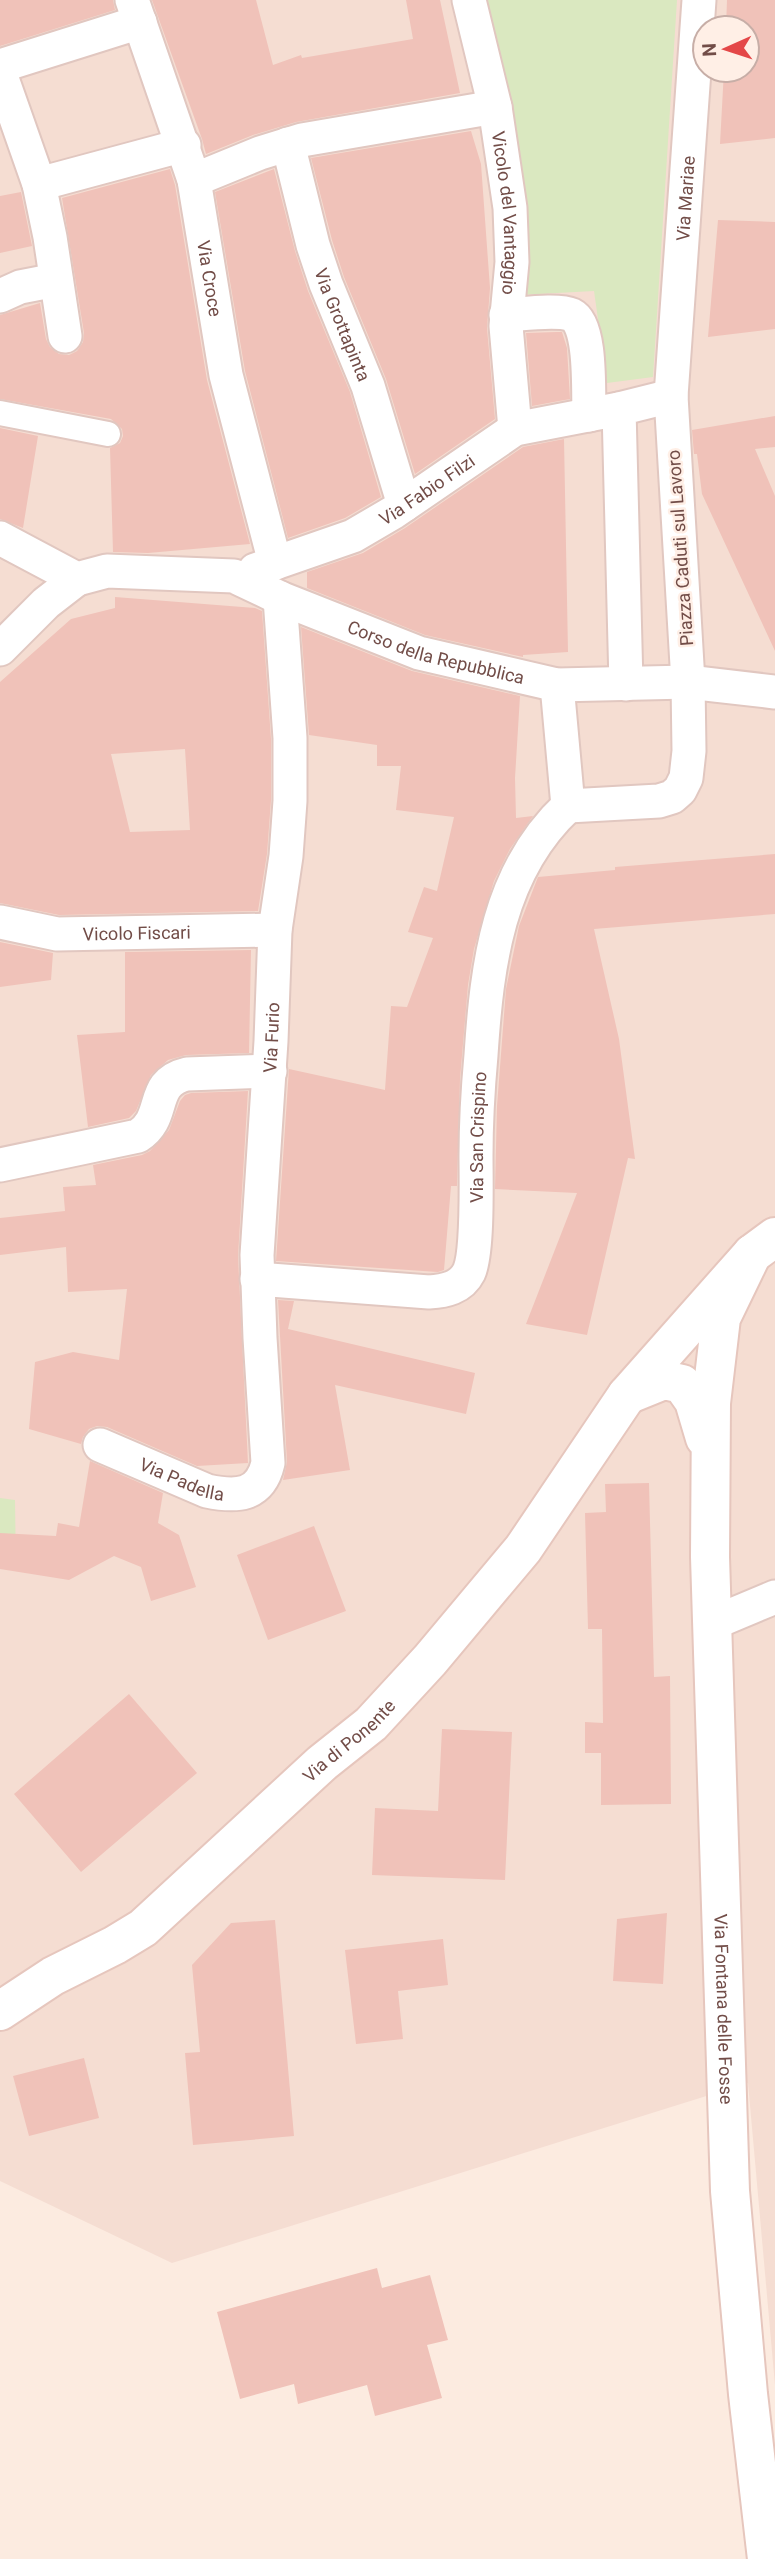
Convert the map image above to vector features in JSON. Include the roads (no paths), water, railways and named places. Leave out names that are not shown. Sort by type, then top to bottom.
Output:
[{"type":"main road","name":"Via Fontana delle Fosse","points":[[627,1395],[763,1246]]},
{"type":"main road","name":"Via Fontana delle Fosse","points":[[763,1246],[721,1318],[711,1403],[710,1557],[728,2147],[736,2268],[766,2464],[767,2559]]},
{"type":"main road","name":"Via Fontana delle Fosse","points":[[627,1395],[664,1380],[682,1384],[694,1401],[712,1457]]},
{"type":"main road","name":"Via di Ponente","points":[[0,2011],[53,1976],[115,1945],[143,1927],[322,1763],[371,1724],[455,1632],[523,1549],[627,1395]]},
{"type":"street","name":"Vicolo del Vantaggio","points":[[469,0],[495,107],[511,221],[512,262],[506,315],[515,429]]},
{"type":"street","name":"Via Mariae","points":[[671,396],[699,0]]},
{"type":"street","points":[[0,66],[136,11]]},
{"type":"street","name":"Via Croce","points":[[136,11],[194,180],[226,375],[275,564]]},
{"type":"street","points":[[0,74],[38,184],[65,336]]},
{"type":"street","points":[[194,180],[288,144],[495,107]]},
{"type":"street","name":"Via Grottapinta","points":[[288,144],[313,245],[368,386],[404,505]]},
{"type":"street","points":[[38,184],[184,145]]},
{"type":"street","points":[[0,296],[20,287],[56,280]]},
{"type":"street","points":[[506,315],[559,313],[573,316],[582,324],[604,412],[626,684]]},
{"type":"street","points":[[604,412],[671,396]]},
{"type":"street","name":"Piazza Caduti sul Lavoro","points":[[568,806],[659,801],[672,797],[680,790],[686,778],[689,763],[688,682],[671,396]]},
{"type":"street","name":"Via Fabio Filzi","points":[[234,576],[353,536],[404,505],[515,429],[604,412]]},
{"type":"street","points":[[0,413],[108,434]]},
{"type":"street","points":[[0,538],[92,575]]},
{"type":"street","points":[[0,649],[46,603],[92,575]]},
{"type":"street","name":"Corso della Repubblica","points":[[92,575],[234,576],[280,598],[419,653],[556,685],[688,682],[775,692]]},
{"type":"street","name":"Via Furio","points":[[263,1479],[269,1453],[257,1279],[259,1202],[270,1071],[275,930],[289,829],[291,772],[280,598]]},
{"type":"street","points":[[556,685],[568,806]]},
{"type":"street","name":"Via San Crispino","points":[[257,1279],[429,1292],[450,1289],[462,1282],[468,1274],[474,1253],[482,1032],[495,943],[509,895],[527,854],[549,824],[568,806]]},
{"type":"street","name":"Vicolo Fiscari","points":[[0,922],[57,934],[275,930]]},
{"type":"street","points":[[0,1166],[138,1136],[152,1124],[163,1087],[177,1076],[270,1071]]},
{"type":"street","name":"Via Padella","points":[[100,1445],[207,1491],[246,1493],[257,1487],[263,1479]]},
{"type":"street","points":[[713,1623],[775,1597]]}]
